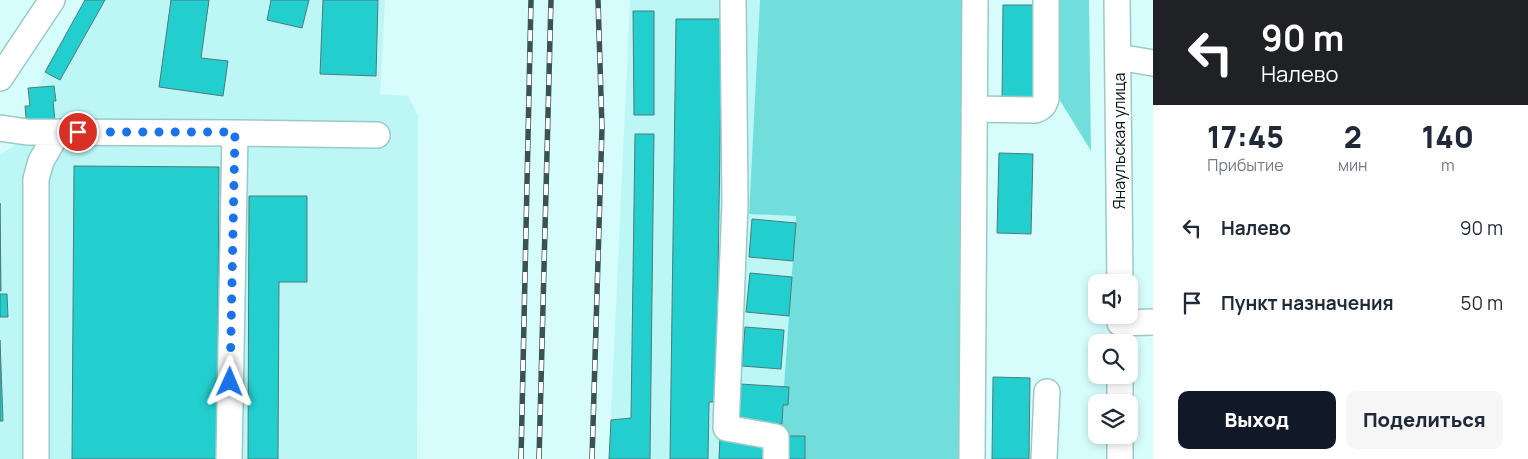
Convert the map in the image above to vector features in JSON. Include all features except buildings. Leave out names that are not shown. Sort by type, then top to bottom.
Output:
[{"type":"street","points":[[0,78],[52,0]]},
{"type":"street","points":[[733,0],[735,204],[726,428],[776,437],[776,459]]},
{"type":"street","points":[[972,459],[974,0]]},
{"type":"street","points":[[974,109],[1035,110],[1044,104],[1046,98],[1046,0]]},
{"type":"street","name":"Янаульская улица","points":[[1117,0],[1120,274]]},
{"type":"street","points":[[1118,56],[1153,63]]},
{"type":"street","points":[[0,128],[27,132],[235,132],[377,135]]},
{"type":"street","points":[[36,459],[36,180],[41,160],[58,132]]},
{"type":"street","points":[[229,459],[235,132]]},
{"type":"street","points":[[1120,327],[1153,322]]},
{"type":"street","points":[[1044,459],[1047,392]]},
{"type":"street","points":[[1120,444],[1120,459]]},
{"type":"shaded area","points":[[85,0],[385,0],[380,94],[408,96],[418,115],[417,459],[0,459],[0,155],[27,137],[25,106],[30,106],[45,72]]},
{"type":"shaded area","points":[[630,0],[760,0],[749,214],[796,215],[781,429],[799,459],[609,459]]},
{"type":"shaded area","points":[[760,0],[964,0],[961,459],[799,459],[781,429],[796,216],[749,214]]},
{"type":"shaded area","points":[[1056,0],[1089,0],[1091,151],[1056,94]]},
{"type":"railway","points":[[521,459],[531,0]]},
{"type":"railway","points":[[539,459],[551,0]]},
{"type":"railway","points":[[592,459],[602,128],[598,0]]},
{"type":"route","points":[[78,132],[235,132],[230,382]]}]
